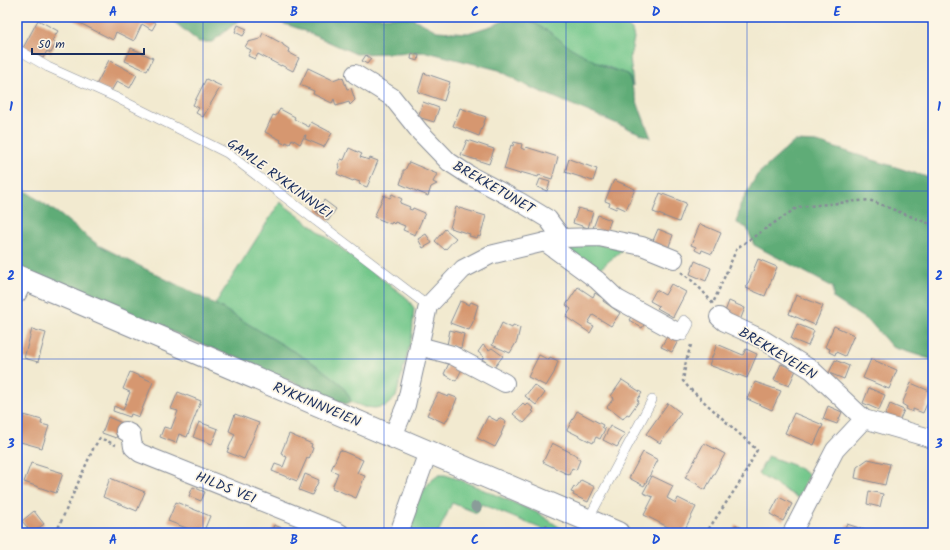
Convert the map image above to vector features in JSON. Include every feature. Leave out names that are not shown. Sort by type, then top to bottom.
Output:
[{"type":"street","name":"BREKKETUNET","points":[[355,74],[392,97],[420,132],[449,162],[469,176],[520,202],[548,219],[554,240],[617,299],[676,332]]},
{"type":"street","points":[[393,436],[406,405],[428,306],[463,269],[490,255],[554,240],[599,236],[642,246],[668,256]]},
{"type":"street","name":"RYKKINNVEIEN","points":[[19,283],[393,436],[618,533]]},
{"type":"street","name":"BREKKEVEIEN","points":[[722,319],[762,339],[812,370],[864,419],[933,440]]},
{"type":"street","points":[[419,346],[452,355],[505,383]]},
{"type":"street","points":[[792,533],[835,450],[864,419]]},
{"type":"street","points":[[125,431],[131,434],[133,447]]},
{"type":"street","name":"HILDS VEI","points":[[133,447],[140,453],[340,533]]},
{"type":"street","points":[[400,533],[428,452]]},
{"type":"lane","name":"GAMLE RYKKINNVEI","points":[[17,49],[48,67],[115,97],[226,153],[428,306]]},
{"type":"lane","points":[[588,520],[652,400]]},
{"type":"path","points":[[668,256],[673,266],[691,279],[713,304],[737,248],[798,207],[869,200],[933,225]]},
{"type":"path","points":[[692,343],[686,361],[683,381],[688,388],[757,450],[731,496],[706,533]]},
{"type":"path","points":[[56,533],[90,456],[100,438],[125,449],[133,447]]},
{"type":"path","points":[[522,533],[538,529],[554,522]]},
{"type":"green space","points":[[168,17],[247,17],[237,22],[212,42],[199,42]]},
{"type":"green space","points":[[263,17],[410,17],[437,31],[468,33],[494,25],[512,17],[529,20],[550,32],[568,46],[607,68],[628,74],[651,138],[525,85],[499,70],[427,52],[356,54],[300,29]]},
{"type":"green space","points":[[516,17],[609,17],[623,23],[632,30],[634,38],[630,58],[633,86],[628,74],[590,59],[569,47],[538,25]]},
{"type":"green space","points":[[795,141],[817,142],[933,179],[933,360],[892,347],[871,323],[833,298],[833,287],[754,245],[747,228],[737,223],[740,205],[757,175]]},
{"type":"green space","points":[[17,181],[27,192],[59,214],[98,245],[215,304],[318,366],[342,385],[351,402],[345,404],[17,267]]},
{"type":"green space","points":[[280,202],[406,297],[414,308],[412,336],[396,397],[386,406],[375,408],[364,407],[351,402],[350,398],[318,366],[215,304]]},
{"type":"green space","points":[[593,243],[623,249],[594,274],[559,251]]},
{"type":"green space","points":[[768,456],[795,466],[809,475],[798,498],[758,474]]},
{"type":"green space","points":[[439,475],[445,475],[458,479],[538,513],[568,533],[541,533],[542,529],[481,504],[477,513],[452,503],[438,533],[407,533],[422,493],[432,480]]},
{"type":"building","points":[[68,17],[144,17],[156,23],[152,30],[142,24],[134,41],[116,32],[113,40]]},
{"type":"building","points":[[38,20],[58,31],[52,41],[56,43],[51,53],[47,51],[43,58],[23,48]]},
{"type":"building","points":[[238,25],[247,29],[243,36],[235,32]]},
{"type":"building","points":[[263,33],[283,44],[289,49],[288,52],[299,58],[293,71],[258,54],[255,59],[248,56],[251,50],[245,47],[248,42],[260,39]]},
{"type":"building","points":[[131,48],[153,58],[147,71],[125,61]]},
{"type":"building","points":[[412,53],[419,55],[418,61],[411,59]]},
{"type":"building","points":[[366,55],[371,59],[367,64],[362,61]]},
{"type":"building","points":[[109,60],[137,75],[130,88],[117,81],[110,93],[96,85]]},
{"type":"building","points":[[308,68],[333,80],[341,77],[342,79],[343,78],[347,89],[351,88],[355,100],[350,105],[349,102],[336,106],[334,99],[332,103],[313,94],[314,91],[300,85]]},
{"type":"building","points":[[424,73],[450,82],[444,101],[418,92]]},
{"type":"building","points":[[206,79],[221,86],[203,117],[196,113],[199,108],[193,105]]},
{"type":"building","points":[[423,102],[439,108],[434,122],[418,117]]},
{"type":"building","points":[[460,108],[486,117],[479,136],[453,126]]},
{"type":"building","points":[[280,109],[309,127],[311,122],[332,133],[324,147],[305,139],[306,135],[300,144],[292,139],[290,144],[286,142],[285,144],[280,142],[281,140],[265,132],[273,115],[276,116]]},
{"type":"building","points":[[467,140],[494,149],[489,164],[461,155]]},
{"type":"building","points":[[514,142],[522,144],[521,148],[525,150],[526,147],[558,157],[552,179],[520,172],[520,174],[504,169],[511,145],[513,146]]},
{"type":"building","points":[[349,148],[362,154],[360,157],[378,161],[367,187],[359,184],[360,182],[353,181],[337,174],[340,166],[338,165],[341,159],[344,160]]},
{"type":"building","points":[[569,159],[597,169],[593,181],[565,172]]},
{"type":"building","points":[[409,162],[437,174],[433,182],[437,184],[431,187],[428,196],[400,184],[403,170],[405,170]]},
{"type":"building","points":[[540,179],[550,182],[547,191],[537,187]]},
{"type":"building","points":[[614,180],[635,189],[626,210],[617,206],[616,209],[609,206],[610,203],[605,201]]},
{"type":"building","points":[[660,193],[686,203],[679,222],[653,212]]},
{"type":"building","points":[[392,194],[402,199],[400,203],[410,207],[409,209],[412,210],[413,208],[425,213],[415,235],[403,230],[405,226],[395,222],[394,224],[392,222],[391,224],[374,217],[384,195],[390,198]]},
{"type":"building","points":[[324,200],[336,209],[328,221],[316,212]]},
{"type":"building","points":[[456,207],[486,216],[480,237],[478,236],[477,238],[469,236],[470,234],[450,228]]},
{"type":"building","points":[[578,208],[593,212],[588,228],[573,223]]},
{"type":"building","points":[[598,215],[611,220],[606,233],[593,228]]},
{"type":"building","points":[[700,224],[721,233],[712,254],[702,250],[701,253],[695,250],[696,247],[691,245]]},
{"type":"building","points":[[445,229],[456,238],[445,250],[435,241]]},
{"type":"building","points":[[658,229],[673,235],[668,249],[652,243]]},
{"type":"building","points":[[426,234],[432,243],[423,248],[418,239]]},
{"type":"building","points":[[758,259],[777,267],[765,296],[746,288]]},
{"type":"building","points":[[695,261],[711,268],[706,281],[690,274]]},
{"type":"building","points":[[671,284],[686,292],[673,317],[657,308],[659,306],[650,301],[656,290],[665,295]]},
{"type":"building","points":[[578,287],[593,297],[595,293],[604,299],[603,301],[620,313],[611,326],[593,315],[588,323],[594,326],[590,333],[566,317],[571,309],[566,305]]},
{"type":"building","points":[[796,295],[823,306],[815,325],[789,314]]},
{"type":"building","points":[[460,301],[469,305],[471,302],[478,305],[475,318],[469,330],[450,323]]},
{"type":"building","points":[[729,301],[745,308],[739,323],[723,317]]},
{"type":"building","points":[[633,313],[646,322],[642,328],[629,320]]},
{"type":"building","points":[[502,323],[512,328],[513,325],[520,328],[517,341],[510,353],[492,345]]},
{"type":"building","points":[[797,324],[814,331],[808,346],[791,339]]},
{"type":"building","points":[[834,326],[854,335],[845,356],[836,352],[835,355],[829,352],[830,349],[825,347]]},
{"type":"building","points":[[32,329],[46,333],[38,362],[24,358]]},
{"type":"building","points":[[450,330],[464,334],[461,348],[447,345]]},
{"type":"building","points":[[669,333],[679,339],[672,352],[661,347]]},
{"type":"building","points":[[717,344],[743,355],[746,349],[757,354],[747,378],[709,365]]},
{"type":"building","points":[[483,345],[489,350],[492,348],[503,356],[494,368],[482,359],[484,357],[478,352]]},
{"type":"building","points":[[539,355],[549,360],[550,357],[558,361],[554,373],[546,386],[528,377]]},
{"type":"building","points":[[871,359],[897,370],[889,389],[863,378]]},
{"type":"building","points":[[835,360],[849,366],[844,379],[829,373]]},
{"type":"building","points":[[450,361],[463,367],[456,381],[444,374]]},
{"type":"building","points":[[781,364],[796,370],[789,386],[774,380]]},
{"type":"building","points":[[130,372],[153,382],[139,417],[131,414],[130,417],[113,411],[114,406],[123,410],[130,392],[123,389]]},
{"type":"building","points":[[622,380],[642,393],[637,400],[639,401],[629,415],[627,414],[623,419],[607,407],[614,398],[611,396]]},
{"type":"building","points":[[755,382],[781,391],[772,410],[747,399]]},
{"type":"building","points":[[911,383],[932,392],[923,413],[913,409],[913,412],[906,409],[907,407],[902,404]]},
{"type":"building","points":[[534,385],[545,393],[536,405],[525,396]]},
{"type":"building","points":[[869,388],[885,395],[879,410],[863,403]]},
{"type":"building","points":[[178,392],[201,401],[187,437],[179,434],[176,443],[160,437],[164,427],[171,429],[178,411],[171,409]]},
{"type":"building","points":[[438,393],[448,397],[449,395],[457,398],[445,423],[427,415]]},
{"type":"building","points":[[523,403],[525,405],[527,403],[534,409],[532,411],[534,412],[524,423],[513,414]]},
{"type":"building","points":[[668,403],[681,413],[660,443],[646,434]]},
{"type":"building","points":[[890,404],[904,410],[898,424],[884,418]]},
{"type":"building","points":[[828,406],[842,412],[837,424],[823,419]]},
{"type":"building","points":[[577,411],[603,425],[602,427],[605,429],[600,439],[596,437],[593,443],[567,430]]},
{"type":"building","points":[[794,413],[823,425],[814,445],[785,433]]},
{"type":"building","points":[[235,414],[259,423],[244,459],[227,452],[235,434],[229,431]]},
{"type":"building","points":[[24,415],[42,420],[41,424],[49,426],[42,448],[17,441]]},
{"type":"building","points":[[488,416],[497,421],[499,418],[506,422],[495,447],[477,438]]},
{"type":"building","points":[[108,417],[122,423],[116,438],[102,433]]},
{"type":"building","points":[[199,422],[218,429],[212,444],[193,437]]},
{"type":"building","points":[[610,426],[625,434],[617,447],[603,440]]},
{"type":"building","points":[[289,434],[312,444],[311,447],[313,448],[297,481],[272,471],[275,464],[283,467],[287,457],[281,453]]},
{"type":"building","points":[[552,443],[578,456],[577,458],[580,460],[576,470],[572,468],[569,475],[543,462]]},
{"type":"building","points":[[704,443],[725,454],[705,490],[698,486],[699,485],[685,478]]},
{"type":"building","points":[[340,450],[363,460],[357,473],[365,476],[356,498],[332,488],[338,473],[331,470]]},
{"type":"building","points":[[643,452],[658,460],[644,486],[629,478]]},
{"type":"building","points":[[868,459],[890,464],[885,485],[855,478],[857,467]]},
{"type":"building","points":[[31,463],[63,473],[56,493],[24,482]]},
{"type":"building","points":[[305,474],[319,480],[312,495],[299,490]]},
{"type":"building","points":[[652,476],[673,486],[667,498],[676,503],[678,498],[696,507],[683,533],[680,533],[644,515],[653,497],[643,493]]},
{"type":"building","points":[[110,478],[145,492],[137,511],[103,497]]},
{"type":"building","points":[[581,480],[595,487],[588,502],[573,495],[574,493],[571,492],[574,487],[576,488]]},
{"type":"building","points":[[193,487],[205,492],[201,501],[189,496]]},
{"type":"building","points":[[869,491],[883,494],[880,507],[867,504]]},
{"type":"building","points":[[779,497],[792,504],[783,521],[770,514]]},
{"type":"building","points":[[176,502],[210,516],[203,533],[199,533],[168,521]]},
{"type":"building","points":[[34,511],[44,524],[32,533],[22,521]]},
{"type":"building","points":[[847,524],[865,530],[865,533],[843,533]]},
{"type":"building","points":[[274,525],[290,531],[290,533],[271,533]]},
{"type":"building","points":[[736,525],[749,532],[750,529],[757,533],[732,533]]}]
